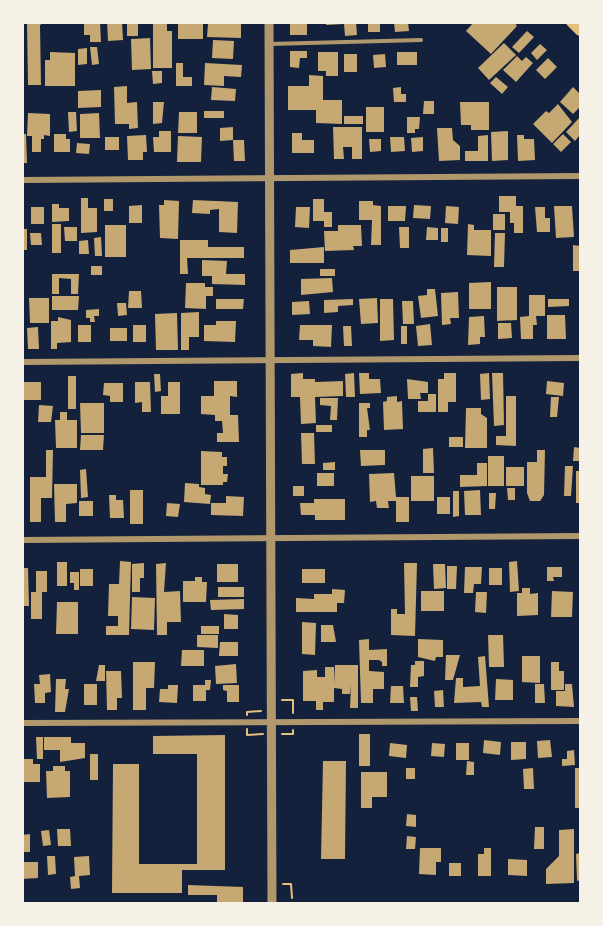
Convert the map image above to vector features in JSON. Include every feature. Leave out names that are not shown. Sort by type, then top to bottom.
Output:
[{"type":"main road","points":[[572,22],[580,32]]},
{"type":"street","points":[[269,22],[272,903]]},
{"type":"street","points":[[22,180],[580,176]]},
{"type":"street","points":[[22,362],[270,358],[580,358]]},
{"type":"street","points":[[22,540],[580,536]]},
{"type":"street","points":[[22,723],[580,721]]},
{"type":"lane","points":[[269,44],[421,40]]},
{"type":"path","points":[[247,715],[247,712],[261,712],[262,700]]},
{"type":"path","points":[[279,700],[293,700],[293,717]]},
{"type":"path","points":[[279,734],[293,734],[293,728]]},
{"type":"path","points":[[247,729],[247,735],[263,734]]},
{"type":"path","points":[[280,884],[291,884],[292,898]]},
{"type":"building","points":[[27,22],[45,22],[40,25],[41,85],[28,85]]},
{"type":"building","points":[[84,22],[100,22],[101,42],[90,42],[90,35],[84,35]]},
{"type":"building","points":[[107,22],[122,22],[123,40],[108,41]]},
{"type":"building","points":[[127,22],[138,22],[138,36],[127,36]]},
{"type":"building","points":[[153,22],[167,22],[167,31],[172,31],[172,68],[153,68]]},
{"type":"building","points":[[178,22],[203,22],[203,39],[178,39]]},
{"type":"building","points":[[241,22],[241,38],[207,37],[208,24]]},
{"type":"building","points":[[290,22],[307,22],[307,35],[290,35]]},
{"type":"building","points":[[326,22],[356,22],[357,35],[345,36],[344,24],[326,25]]},
{"type":"building","points":[[368,22],[380,22],[380,32],[368,32]]},
{"type":"building","points":[[394,22],[408,22],[409,31],[395,32]]},
{"type":"building","points":[[474,22],[514,22],[517,26],[491,54],[466,31]]},
{"type":"building","points":[[527,31],[534,37],[519,53],[512,47]]},
{"type":"building","points":[[150,38],[151,69],[132,70],[131,39]]},
{"type":"building","points":[[213,40],[234,41],[233,59],[212,58]]},
{"type":"building","points":[[504,43],[516,55],[489,80],[478,68]]},
{"type":"building","points":[[540,44],[547,50],[537,60],[531,53]]},
{"type":"building","points":[[90,47],[97,47],[99,64],[92,65]]},
{"type":"building","points":[[87,48],[87,64],[78,65],[78,49]]},
{"type":"building","points":[[290,51],[307,51],[307,58],[300,58],[299,68],[290,67]]},
{"type":"building","points":[[50,52],[75,53],[75,86],[45,86],[45,60],[50,60]]},
{"type":"building","points":[[318,52],[338,52],[338,76],[326,76],[326,71],[318,71]]},
{"type":"building","points":[[397,52],[417,52],[417,65],[397,65]]},
{"type":"building","points":[[344,54],[357,54],[357,72],[344,72]]},
{"type":"building","points":[[385,54],[386,67],[374,68],[373,55]]},
{"type":"building","points":[[517,56],[522,61],[526,57],[533,63],[516,82],[503,70]]},
{"type":"building","points":[[548,58],[557,67],[545,79],[536,70]]},
{"type":"building","points":[[176,63],[183,63],[183,77],[192,77],[192,86],[176,86]]},
{"type":"building","points":[[205,63],[242,65],[241,77],[224,76],[224,86],[204,85]]},
{"type":"building","points":[[152,71],[162,71],[162,83],[153,84]]},
{"type":"building","points":[[309,75],[323,76],[323,100],[342,100],[342,124],[316,123],[316,110],[288,110],[288,86],[309,86]]},
{"type":"building","points":[[496,77],[508,87],[502,94],[490,83]]},
{"type":"building","points":[[127,86],[127,103],[137,102],[138,128],[129,129],[129,124],[115,124],[114,87]]},
{"type":"building","points":[[212,87],[236,89],[235,101],[211,100]]},
{"type":"building","points":[[401,87],[401,94],[406,94],[406,102],[394,102],[393,88]]},
{"type":"building","points":[[573,87],[580,94],[580,107],[573,114],[560,102]]},
{"type":"building","points":[[101,90],[101,107],[78,108],[78,91]]},
{"type":"building","points":[[424,101],[434,101],[434,114],[423,114]]},
{"type":"building","points":[[153,102],[164,102],[162,123],[153,124]]},
{"type":"building","points":[[460,102],[489,102],[489,130],[471,130],[471,125],[461,125]]},
{"type":"building","points":[[558,104],[572,122],[552,143],[533,124],[546,111],[549,113]]},
{"type":"building","points":[[366,107],[384,107],[384,132],[366,132]]},
{"type":"building","points":[[204,111],[224,111],[224,118],[204,118]]},
{"type":"building","points":[[68,112],[76,112],[77,131],[69,132]]},
{"type":"building","points":[[179,112],[197,112],[197,133],[178,133]]},
{"type":"building","points":[[28,113],[50,114],[50,136],[44,135],[44,139],[41,139],[41,152],[32,152],[32,136],[27,136]]},
{"type":"building","points":[[99,113],[100,138],[80,138],[80,114]]},
{"type":"building","points":[[344,116],[363,116],[363,124],[344,124]]},
{"type":"building","points":[[407,117],[420,117],[419,129],[415,129],[415,133],[407,133]]},
{"type":"building","points":[[580,117],[580,135],[575,141],[566,132]]},
{"type":"building","points":[[233,127],[233,140],[220,141],[220,128]]},
{"type":"building","points":[[333,127],[362,127],[362,159],[352,159],[352,147],[343,147],[344,159],[334,159]]},
{"type":"building","points":[[437,128],[452,128],[453,140],[460,146],[460,160],[439,161]]},
{"type":"building","points":[[159,131],[171,131],[171,152],[154,152],[153,137],[159,137]]},
{"type":"building","points":[[508,131],[508,160],[492,161],[491,132]]},
{"type":"building","points":[[292,133],[302,133],[302,140],[314,140],[314,153],[292,153]]},
{"type":"building","points":[[22,134],[26,134],[27,163],[22,163]]},
{"type":"building","points":[[54,134],[66,134],[66,139],[70,139],[70,152],[54,152]]},
{"type":"building","points":[[563,134],[571,142],[561,152],[553,144]]},
{"type":"building","points":[[146,135],[147,152],[143,152],[143,160],[128,160],[127,136]]},
{"type":"building","points":[[488,135],[488,161],[465,161],[465,151],[478,151],[478,136]]},
{"type":"building","points":[[517,135],[524,135],[524,139],[534,139],[535,160],[518,161]]},
{"type":"building","points":[[178,136],[202,137],[201,162],[177,162]]},
{"type":"building","points":[[105,137],[119,137],[119,150],[105,150]]},
{"type":"building","points":[[390,137],[404,137],[405,151],[391,152]]},
{"type":"building","points":[[423,137],[423,151],[412,152],[411,138]]},
{"type":"building","points":[[369,139],[381,139],[381,151],[370,152]]},
{"type":"building","points":[[233,140],[244,140],[245,161],[234,161]]},
{"type":"building","points":[[77,143],[90,144],[89,154],[76,153]]},
{"type":"building","points":[[499,196],[516,196],[516,206],[523,206],[523,233],[514,233],[514,223],[510,223],[510,212],[499,212]]},
{"type":"building","points":[[81,198],[88,198],[88,208],[97,208],[97,232],[81,233]]},
{"type":"building","points":[[104,199],[113,199],[113,211],[104,211]]},
{"type":"building","points":[[313,199],[324,199],[324,212],[332,212],[332,227],[324,227],[324,221],[313,221]]},
{"type":"building","points":[[164,200],[179,201],[178,239],[160,238],[159,205],[164,205]]},
{"type":"building","points":[[193,200],[238,202],[237,233],[219,232],[219,209],[210,210],[210,214],[192,213]]},
{"type":"building","points":[[359,201],[373,201],[373,205],[381,206],[381,245],[371,245],[372,220],[359,220]]},
{"type":"building","points":[[52,204],[59,204],[59,208],[69,208],[69,221],[52,222]]},
{"type":"building","points":[[142,205],[142,223],[129,223],[129,206]]},
{"type":"building","points":[[414,205],[431,206],[430,219],[413,218]]},
{"type":"building","points":[[388,206],[406,206],[405,221],[388,221]]},
{"type":"building","points":[[446,206],[459,207],[458,224],[445,223]]},
{"type":"building","points":[[554,206],[572,206],[574,237],[556,238]]},
{"type":"building","points":[[31,207],[44,207],[44,224],[31,224]]},
{"type":"building","points":[[296,207],[310,207],[309,228],[295,227]]},
{"type":"building","points":[[535,207],[545,207],[545,218],[550,218],[550,232],[537,232]]},
{"type":"building","points":[[493,214],[505,214],[505,230],[493,230]]},
{"type":"building","points":[[52,224],[61,224],[61,253],[52,253]]},
{"type":"building","points":[[468,224],[474,225],[474,230],[491,230],[491,256],[467,255]]},
{"type":"building","points":[[105,225],[126,225],[126,257],[105,257]]},
{"type":"building","points":[[338,225],[361,225],[362,246],[353,246],[354,250],[325,251],[324,231],[338,231]]},
{"type":"building","points":[[64,227],[77,227],[77,241],[65,241]]},
{"type":"building","points":[[399,227],[409,227],[409,248],[400,248]]},
{"type":"building","points":[[427,227],[438,228],[438,240],[426,240]]},
{"type":"building","points":[[441,228],[448,228],[448,242],[441,242]]},
{"type":"building","points":[[22,229],[27,229],[27,250],[22,250]]},
{"type":"building","points":[[30,233],[41,233],[42,245],[31,245]]},
{"type":"building","points":[[495,233],[505,233],[504,267],[494,267]]},
{"type":"building","points":[[101,237],[102,256],[95,256],[94,238]]},
{"type":"building","points":[[88,240],[89,254],[79,254],[79,241]]},
{"type":"building","points":[[180,240],[208,240],[208,247],[244,247],[244,258],[187,258],[188,274],[180,274]]},
{"type":"building","points":[[573,245],[580,246],[580,271],[573,271]]},
{"type":"building","points":[[324,247],[324,263],[290,263],[290,250]]},
{"type":"building","points":[[202,260],[227,261],[226,274],[245,274],[245,285],[212,284],[212,276],[202,276]]},
{"type":"building","points":[[91,266],[102,266],[102,275],[91,275]]},
{"type":"building","points":[[320,269],[335,269],[335,276],[320,276]]},
{"type":"building","points":[[52,274],[79,274],[78,294],[71,294],[71,279],[59,278],[59,294],[52,294]]},
{"type":"building","points":[[332,278],[333,292],[301,295],[301,279]]},
{"type":"building","points":[[491,282],[491,309],[469,309],[469,283]]},
{"type":"building","points":[[186,283],[205,283],[205,287],[213,287],[213,296],[206,296],[206,309],[185,308]]},
{"type":"building","points":[[497,287],[517,287],[517,320],[497,321]]},
{"type":"building","points":[[427,289],[435,289],[438,316],[421,318],[418,296],[427,295]]},
{"type":"building","points":[[129,291],[141,291],[142,308],[128,308]]},
{"type":"building","points":[[458,292],[459,318],[450,318],[451,324],[442,325],[441,293]]},
{"type":"building","points":[[529,295],[545,295],[545,316],[536,316],[537,325],[533,325],[533,339],[521,339],[520,317],[529,316]]},
{"type":"building","points":[[52,296],[79,296],[78,310],[52,310]]},
{"type":"building","points":[[29,298],[49,298],[49,323],[30,323]]},
{"type":"building","points":[[377,298],[378,323],[361,324],[359,299]]},
{"type":"building","points":[[216,299],[244,299],[243,309],[216,309]]},
{"type":"building","points":[[353,299],[353,305],[338,306],[338,312],[324,313],[324,300]]},
{"type":"building","points":[[380,299],[393,299],[394,340],[380,341]]},
{"type":"building","points":[[548,299],[569,299],[569,306],[548,307]]},
{"type":"building","points":[[309,301],[310,314],[292,315],[292,302]]},
{"type":"building","points":[[402,301],[413,301],[414,324],[403,324]]},
{"type":"building","points":[[117,303],[126,303],[127,315],[118,316]]},
{"type":"building","points":[[99,309],[99,316],[94,316],[95,322],[90,322],[90,318],[86,318],[86,310]]},
{"type":"building","points":[[199,312],[199,337],[189,337],[189,350],[181,350],[181,313]]},
{"type":"building","points":[[177,313],[178,350],[156,350],[155,314]]},
{"type":"building","points":[[547,315],[565,315],[566,339],[547,339]]},
{"type":"building","points":[[484,316],[485,337],[480,337],[480,344],[468,345],[469,317]]},
{"type":"building","points":[[58,317],[71,320],[71,342],[57,343],[57,349],[51,349],[51,321],[58,321]]},
{"type":"building","points":[[216,321],[236,321],[235,342],[204,341],[204,325],[216,325]]},
{"type":"building","points":[[498,323],[511,323],[512,338],[498,339]]},
{"type":"building","points":[[430,324],[432,345],[418,346],[416,326]]},
{"type":"building","points":[[78,325],[91,325],[91,342],[78,342]]},
{"type":"building","points":[[133,325],[146,325],[146,342],[133,342]]},
{"type":"building","points":[[300,325],[332,325],[331,347],[313,346],[313,340],[299,340]]},
{"type":"building","points":[[343,326],[351,326],[352,346],[344,346]]},
{"type":"building","points":[[401,326],[407,326],[407,344],[401,344]]},
{"type":"building","points":[[38,327],[39,349],[28,349],[27,328]]},
{"type":"building","points":[[110,328],[127,328],[127,341],[110,341]]},
{"type":"building","points":[[303,373],[303,379],[315,379],[315,382],[343,381],[343,396],[315,397],[316,423],[301,424],[300,397],[291,397],[291,374]]},
{"type":"building","points":[[354,373],[355,397],[346,397],[345,374]]},
{"type":"building","points":[[359,373],[369,373],[369,379],[380,379],[381,393],[360,394]]},
{"type":"building","points":[[444,373],[456,373],[456,402],[448,402],[448,412],[438,412],[438,379],[444,379]]},
{"type":"building","points":[[489,373],[490,399],[481,400],[480,374]]},
{"type":"building","points":[[492,373],[503,373],[504,425],[494,426]]},
{"type":"building","points":[[154,374],[160,374],[161,391],[155,392]]},
{"type":"building","points":[[68,376],[76,376],[76,409],[68,409]]},
{"type":"building","points":[[407,379],[428,382],[428,393],[420,393],[421,399],[408,399]]},
{"type":"building","points":[[214,381],[237,381],[237,397],[230,396],[230,415],[238,415],[239,442],[217,442],[217,433],[223,433],[222,421],[215,421],[215,415],[201,414],[201,396],[214,396]]},
{"type":"building","points":[[547,381],[564,383],[563,396],[546,394]]},
{"type":"building","points":[[22,382],[41,382],[41,400],[22,400]]},
{"type":"building","points":[[135,382],[150,382],[151,412],[142,412],[142,402],[135,403]]},
{"type":"building","points":[[168,382],[180,382],[180,414],[161,414],[161,396],[168,396]]},
{"type":"building","points":[[104,383],[123,383],[123,402],[110,402],[110,396],[103,395]]},
{"type":"building","points":[[428,394],[436,394],[436,412],[418,412],[418,401],[428,401]]},
{"type":"building","points":[[397,396],[397,402],[402,401],[403,429],[384,430],[383,402],[387,401],[387,397]]},
{"type":"building","points":[[506,396],[516,396],[516,446],[496,445],[496,436],[506,436]]},
{"type":"building","points":[[551,397],[559,397],[557,417],[550,417]]},
{"type":"building","points":[[320,398],[338,398],[337,420],[330,420],[331,406],[320,405]]},
{"type":"building","points":[[80,403],[104,403],[104,433],[81,433]]},
{"type":"building","points":[[359,403],[370,403],[370,408],[367,408],[370,430],[367,430],[367,437],[359,437]]},
{"type":"building","points":[[39,405],[53,406],[51,422],[38,422]]},
{"type":"building","points":[[466,408],[481,408],[481,414],[487,418],[487,448],[465,448]]},
{"type":"building","points":[[60,412],[67,412],[67,420],[77,420],[77,448],[56,448],[55,420],[60,420]]},
{"type":"building","points":[[316,425],[332,425],[332,432],[316,432]]},
{"type":"building","points":[[301,433],[314,433],[315,464],[302,464]]},
{"type":"building","points":[[81,435],[104,435],[103,450],[80,450]]},
{"type":"building","points":[[449,437],[463,437],[463,447],[449,447]]},
{"type":"building","points":[[574,447],[580,448],[580,461],[573,461]]},
{"type":"building","points":[[433,448],[434,473],[423,473],[423,449]]},
{"type":"building","points":[[46,450],[53,450],[52,498],[41,498],[41,522],[30,522],[30,477],[46,477]]},
{"type":"building","points":[[360,450],[385,450],[385,465],[361,466]]},
{"type":"building","points":[[537,450],[545,450],[544,495],[540,501],[530,501],[527,493],[527,462],[537,462]]},
{"type":"building","points":[[201,451],[222,452],[222,457],[227,457],[227,466],[223,466],[223,474],[228,474],[227,482],[223,482],[223,485],[201,485]]},
{"type":"building","points":[[488,456],[504,456],[504,486],[488,486]]},
{"type":"building","points":[[335,462],[335,470],[323,470],[323,463]]},
{"type":"building","points":[[477,463],[487,463],[487,486],[460,487],[460,475],[477,475]]},
{"type":"building","points":[[565,466],[573,466],[571,496],[564,496]]},
{"type":"building","points":[[506,467],[524,467],[524,486],[506,486]]},
{"type":"building","points":[[86,469],[88,497],[81,498],[80,470]]},
{"type":"building","points":[[576,471],[580,471],[580,503],[576,503]]},
{"type":"building","points":[[317,473],[334,473],[334,486],[317,486]]},
{"type":"building","points":[[394,473],[396,497],[409,497],[409,522],[396,522],[396,501],[388,501],[389,508],[377,508],[376,501],[370,502],[369,474]]},
{"type":"building","points":[[411,476],[434,476],[434,501],[411,501]]},
{"type":"building","points":[[185,483],[199,484],[199,487],[205,488],[205,494],[211,495],[210,504],[184,502]]},
{"type":"building","points":[[54,484],[77,484],[77,503],[66,504],[66,522],[55,522]]},
{"type":"building","points":[[293,486],[304,486],[304,496],[293,496]]},
{"type":"building","points":[[507,488],[515,488],[515,500],[508,500]]},
{"type":"building","points":[[130,490],[143,490],[143,524],[130,524]]},
{"type":"building","points":[[480,490],[481,515],[465,515],[464,491]]},
{"type":"building","points":[[453,491],[459,491],[459,516],[453,517]]},
{"type":"building","points":[[489,493],[496,493],[495,509],[489,509]]},
{"type":"building","points":[[109,495],[116,495],[116,500],[123,500],[124,518],[110,518]]},
{"type":"building","points":[[226,496],[244,497],[243,516],[211,515],[211,503],[226,503]]},
{"type":"building","points":[[437,497],[450,497],[450,514],[437,514]]},
{"type":"building","points":[[314,499],[345,499],[345,520],[315,520],[315,515],[301,515],[300,503],[314,503]]},
{"type":"building","points":[[79,501],[93,501],[93,516],[79,516]]},
{"type":"building","points":[[167,503],[180,504],[178,517],[166,516]]},
{"type":"building","points":[[120,561],[131,562],[129,635],[106,635],[106,626],[118,626],[118,616],[108,616],[109,584],[119,584]]},
{"type":"building","points":[[517,561],[519,591],[510,592],[509,562]]},
{"type":"building","points":[[57,562],[67,562],[67,586],[57,586]]},
{"type":"building","points":[[144,563],[144,578],[140,578],[140,592],[132,592],[132,564]]},
{"type":"building","points":[[166,563],[164,592],[180,591],[181,622],[167,622],[167,635],[157,635],[156,564]]},
{"type":"building","points":[[404,563],[417,563],[415,636],[391,635],[391,609],[397,609],[397,614],[405,614]]},
{"type":"building","points":[[217,564],[238,564],[238,582],[217,582]]},
{"type":"building","points":[[433,564],[445,564],[446,588],[434,589]]},
{"type":"building","points":[[447,566],[457,566],[456,589],[447,589]]},
{"type":"building","points":[[465,567],[482,567],[481,584],[474,584],[473,593],[464,593]]},
{"type":"building","points":[[547,567],[562,567],[562,577],[553,577],[554,581],[547,581]]},
{"type":"building","points":[[22,568],[28,568],[29,606],[22,606]]},
{"type":"building","points":[[489,568],[502,568],[502,585],[489,585]]},
{"type":"building","points":[[80,569],[93,569],[93,586],[80,586]]},
{"type":"building","points":[[302,569],[325,569],[325,583],[302,583]]},
{"type":"building","points":[[36,571],[47,571],[47,592],[42,592],[42,619],[31,619],[31,592],[36,592]]},
{"type":"building","points":[[70,572],[79,572],[79,590],[74,590],[74,583],[70,583]]},
{"type":"building","points":[[195,577],[202,577],[202,582],[207,582],[206,602],[183,602],[183,581],[195,581]]},
{"type":"building","points":[[218,587],[244,587],[244,597],[218,597]]},
{"type":"building","points":[[522,588],[530,588],[530,594],[538,593],[538,615],[517,616],[517,593],[522,593]]},
{"type":"building","points":[[332,589],[345,590],[344,603],[337,603],[337,612],[296,612],[296,598],[314,599],[314,594],[332,594]]},
{"type":"building","points":[[421,591],[444,591],[444,611],[421,611]]},
{"type":"building","points":[[552,591],[573,592],[572,617],[551,617]]},
{"type":"building","points":[[476,592],[487,592],[486,613],[475,612]]},
{"type":"building","points":[[132,597],[155,598],[154,630],[131,629]]},
{"type":"building","points":[[244,599],[244,609],[211,610],[210,600]]},
{"type":"building","points":[[57,602],[78,602],[78,634],[56,634]]},
{"type":"building","points":[[224,614],[238,615],[238,629],[224,629]]},
{"type":"building","points":[[302,622],[316,623],[315,655],[302,654]]},
{"type":"building","points":[[321,625],[333,625],[336,642],[321,642]]},
{"type":"building","points":[[201,626],[219,626],[219,634],[201,634]]},
{"type":"building","points":[[197,635],[218,635],[218,648],[197,647]]},
{"type":"building","points":[[488,635],[503,635],[504,667],[489,667]]},
{"type":"building","points":[[369,639],[369,650],[387,649],[387,666],[382,666],[379,660],[369,660],[369,671],[384,672],[384,689],[373,689],[373,703],[361,703],[359,640]]},
{"type":"building","points":[[418,639],[443,640],[443,657],[436,657],[435,661],[418,657]]},
{"type":"building","points":[[220,642],[238,642],[238,656],[219,656]]},
{"type":"building","points":[[182,650],[204,650],[204,666],[181,666]]},
{"type":"building","points":[[446,655],[460,655],[453,680],[445,680]]},
{"type":"building","points":[[485,656],[489,707],[482,707],[481,702],[454,703],[456,678],[463,678],[463,687],[480,686],[478,657]]},
{"type":"building","points":[[522,656],[540,656],[540,683],[522,682]]},
{"type":"building","points":[[415,661],[424,661],[424,676],[418,677],[418,687],[410,687],[411,665],[415,665]]},
{"type":"building","points":[[133,662],[155,662],[154,688],[146,688],[146,710],[133,710]]},
{"type":"building","points":[[551,662],[559,662],[559,671],[564,671],[564,690],[551,690]]},
{"type":"building","points":[[236,664],[237,683],[216,684],[215,666]]},
{"type":"building","points":[[99,665],[105,665],[105,681],[96,681]]},
{"type":"building","points":[[335,665],[358,665],[358,708],[350,708],[351,685],[350,694],[342,694],[342,689],[334,688],[334,702],[323,702],[323,710],[316,710],[316,701],[303,701],[303,671],[317,670],[317,677],[325,677],[325,667],[334,667],[334,685]]},
{"type":"building","points":[[106,671],[121,671],[122,698],[117,698],[117,710],[107,710]]},
{"type":"building","points":[[50,674],[51,692],[45,693],[45,703],[35,703],[34,684],[40,684],[39,675]]},
{"type":"building","points":[[56,679],[66,679],[65,689],[69,689],[65,712],[55,712]]},
{"type":"building","points":[[496,679],[513,680],[513,700],[495,700]]},
{"type":"building","points":[[205,680],[211,680],[210,690],[206,690],[206,701],[193,701],[193,685],[205,685]]},
{"type":"building","points":[[84,684],[97,684],[97,705],[84,705]]},
{"type":"building","points":[[535,684],[544,684],[545,703],[535,703]]},
{"type":"building","points":[[565,684],[572,684],[574,707],[556,706],[556,691],[565,691]]},
{"type":"building","points":[[168,685],[178,685],[177,703],[159,702],[160,689],[168,689]]},
{"type":"building","points":[[223,685],[239,685],[239,702],[227,702],[227,691],[223,690]]},
{"type":"building","points":[[391,686],[403,686],[404,703],[390,703]]},
{"type":"building","points":[[443,690],[444,707],[435,707],[434,691]]},
{"type":"building","points":[[410,697],[417,697],[418,711],[411,711]]},
{"type":"building","points":[[359,734],[370,734],[370,766],[359,766]]},
{"type":"building","points":[[225,735],[225,870],[182,870],[182,893],[112,893],[113,764],[139,764],[139,864],[197,864],[197,754],[153,754],[153,736]]},
{"type":"building","points":[[36,737],[43,737],[43,759],[37,759]]},
{"type":"building","points":[[44,737],[71,737],[71,743],[85,743],[85,758],[60,762],[60,750],[44,750]]},
{"type":"building","points":[[484,740],[501,742],[500,755],[483,753]]},
{"type":"building","points":[[550,740],[552,757],[538,758],[537,741]]},
{"type":"building","points":[[511,742],[526,742],[526,759],[511,760]]},
{"type":"building","points":[[390,743],[407,745],[406,758],[389,756]]},
{"type":"building","points":[[432,743],[445,744],[444,757],[431,756]]},
{"type":"building","points":[[456,743],[469,743],[469,760],[456,760]]},
{"type":"building","points":[[574,750],[575,765],[562,766],[562,759],[567,759],[567,751]]},
{"type":"building","points":[[90,754],[98,754],[98,780],[90,780]]},
{"type":"building","points":[[24,759],[33,759],[33,764],[40,764],[40,782],[22,782]]},
{"type":"building","points":[[323,761],[346,761],[345,859],[321,859]]},
{"type":"building","points":[[467,761],[474,762],[474,775],[466,775]]},
{"type":"building","points":[[53,766],[65,766],[65,771],[70,771],[70,797],[47,798],[46,771],[53,771]]},
{"type":"building","points":[[406,768],[415,768],[415,779],[406,779]]},
{"type":"building","points":[[533,768],[534,789],[524,789],[523,769]]},
{"type":"building","points":[[575,768],[580,768],[580,808],[575,808]]},
{"type":"building","points":[[361,772],[387,772],[387,797],[372,797],[372,808],[361,808]]},
{"type":"building","points":[[407,814],[416,815],[416,827],[406,826]]},
{"type":"building","points":[[535,827],[544,827],[544,849],[534,849]]},
{"type":"building","points":[[57,829],[70,829],[71,846],[58,846]]},
{"type":"building","points":[[574,829],[574,883],[546,884],[546,869],[559,856],[559,830]]},
{"type":"building","points":[[49,830],[51,845],[43,846],[41,831]]},
{"type":"building","points":[[30,834],[30,852],[22,852],[22,835]]},
{"type":"building","points":[[407,836],[416,837],[415,849],[406,849]]},
{"type":"building","points":[[420,848],[441,848],[441,862],[436,862],[436,875],[419,874]]},
{"type":"building","points":[[484,848],[491,848],[491,876],[478,876],[478,854],[484,854]]},
{"type":"building","points":[[580,853],[580,880],[577,881],[576,854]]},
{"type":"building","points":[[47,856],[55,856],[56,874],[48,875]]},
{"type":"building","points":[[89,856],[90,875],[79,876],[80,888],[71,889],[70,877],[75,876],[74,857]]},
{"type":"building","points":[[508,859],[527,860],[527,876],[508,875]]},
{"type":"building","points":[[22,862],[38,862],[38,878],[22,879]]},
{"type":"building","points":[[449,863],[461,863],[461,876],[449,876]]},
{"type":"building","points":[[188,885],[243,887],[243,904],[217,904],[217,895],[188,895]]}]
